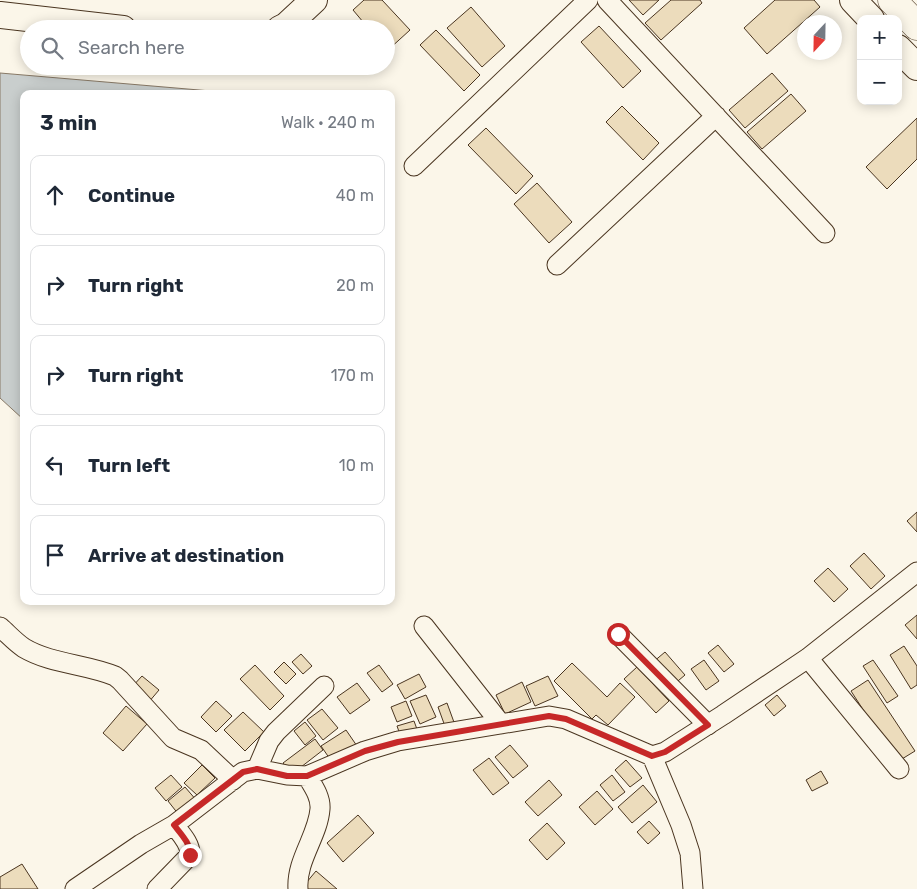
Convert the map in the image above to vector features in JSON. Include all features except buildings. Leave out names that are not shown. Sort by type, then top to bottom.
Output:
[{"type":"main road","points":[[892,0],[917,26]]},
{"type":"street","points":[[292,20],[314,0]]},
{"type":"street","points":[[414,166],[588,0]]},
{"type":"street","points":[[607,0],[825,233]]},
{"type":"street","points":[[852,0],[866,15]]},
{"type":"street","points":[[0,14],[49,20]]},
{"type":"street","points":[[902,52],[917,67]]},
{"type":"street","points":[[557,264],[716,116]]},
{"type":"street","points":[[76,889],[141,844],[174,825],[243,772],[257,769],[287,776],[307,776],[365,751],[387,744],[549,716],[566,719],[652,756],[665,752],[808,658],[917,572]]},
{"type":"street","points":[[424,626],[502,724]]},
{"type":"street","points":[[0,627],[23,647],[32,652],[115,676],[173,738],[201,750],[233,780]]},
{"type":"street","points":[[618,634],[708,725]]},
{"type":"street","points":[[808,658],[899,769]]},
{"type":"street","points":[[257,769],[269,741],[276,732],[324,686]]},
{"type":"street","points":[[652,756],[681,824],[690,853],[692,889]]},
{"type":"street","points":[[298,889],[299,869],[320,808],[317,794],[307,776]]},
{"type":"street","points":[[157,889],[190,855],[188,844],[174,825]]},
{"type":"shaded area","points":[[0,73],[199,90],[20,90],[20,416],[0,398]]},
{"type":"route","points":[[190,855],[188,844],[174,825],[243,772],[249,770],[257,769],[287,776],[307,776],[365,751],[398,742],[549,716],[566,719],[652,756],[665,752],[708,725],[618,634]]}]
